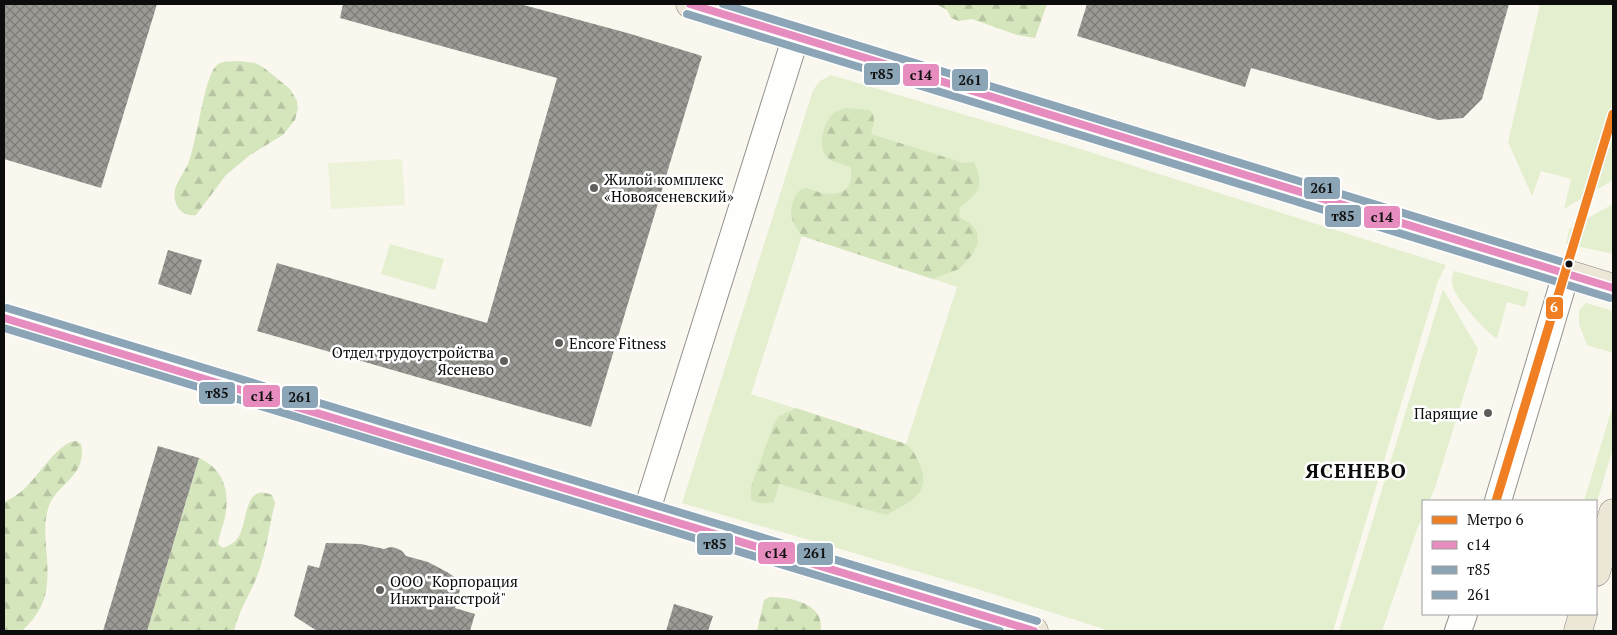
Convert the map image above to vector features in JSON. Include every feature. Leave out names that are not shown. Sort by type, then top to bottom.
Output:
[{"type":"main road","points":[[690,4],[1613,288]]},
{"type":"main road","points":[[4,318],[1034,631]]},
{"type":"main road","points":[[1597,569],[1613,514]]},
{"type":"main road","points":[[1578,631],[1583,615]]},
{"type":"street","points":[[646,513],[796,36]]},
{"type":"street","points":[[1498,500],[1566,274]]},
{"type":"street","points":[[1458,631],[1464,615]]},
{"type":"green space","points":[[936,4],[1047,4],[1035,38],[1017,35],[972,19],[959,21],[951,18],[947,10]]},
{"type":"green space","points":[[1540,4],[1613,4],[1613,180],[1564,209],[1571,179],[1541,171],[1532,196],[1508,142]]},
{"type":"green space","points":[[239,61],[255,63],[263,67],[290,89],[297,101],[298,108],[295,120],[283,135],[250,155],[226,175],[196,215],[184,214],[175,201],[175,190],[178,181],[187,167],[210,77],[219,63]]},
{"type":"green space","points":[[831,75],[1074,147],[1446,265],[1438,281],[1333,631],[1110,631],[977,589],[682,503],[813,90],[820,81]],"holes":[[[802,236],[957,287],[906,444],[751,394]]]},
{"type":"green space","points":[[847,108],[870,110],[874,119],[871,134],[964,163],[974,162],[979,177],[978,188],[972,197],[960,207],[959,215],[970,223],[977,232],[978,243],[972,255],[959,269],[933,279],[802,236],[798,231],[793,222],[791,208],[796,195],[800,191],[807,188],[832,194],[844,191],[850,183],[851,168],[828,158],[822,146],[823,133],[831,116],[839,110]]},
{"type":"green space","points":[[402,159],[405,205],[331,209],[328,163]]},
{"type":"green space","points":[[1613,204],[1613,254],[1566,244],[1569,229]]},
{"type":"green space","points":[[390,244],[444,259],[435,290],[381,274]]},
{"type":"green space","points":[[1454,271],[1529,292],[1525,307],[1507,302],[1497,339],[1486,330],[1460,300],[1452,283]]},
{"type":"green space","points":[[1443,289],[1478,349],[1435,488],[1429,500],[1422,500],[1422,518],[1382,631],[1339,631]]},
{"type":"green space","points":[[1586,303],[1613,311],[1613,353],[1587,345],[1579,324],[1579,310]]},
{"type":"green space","points":[[1613,405],[1613,448],[1597,502],[1597,500],[1584,500]]},
{"type":"green space","points":[[796,408],[906,444],[915,455],[923,474],[921,490],[903,506],[886,515],[779,484],[774,502],[762,503],[751,500],[751,487],[773,426],[779,416]]},
{"type":"green space","points":[[76,441],[81,444],[82,455],[80,464],[52,500],[46,515],[47,580],[41,607],[22,631],[4,631],[4,503],[30,484],[55,453],[69,443]]},
{"type":"green space","points":[[199,458],[208,463],[220,475],[226,490],[225,517],[218,544],[223,548],[234,542],[239,536],[248,505],[252,498],[256,494],[263,492],[272,495],[275,503],[262,563],[234,631],[147,631]]},
{"type":"green space","points":[[770,597],[796,600],[809,606],[819,617],[821,631],[757,631],[764,600]]},
{"type":"building","points":[[4,4],[157,4],[101,188],[4,159]]},
{"type":"building","name":"Жилой комплекс «Новоясеневский»","points":[[343,4],[520,4],[631,34],[702,56],[591,427],[257,331],[277,263],[487,323],[557,78],[340,18]]},
{"type":"building","points":[[1087,4],[1509,4],[1482,99],[1463,118],[1438,120],[1251,68],[1245,87],[1077,36]]},
{"type":"building","points":[[168,250],[202,260],[191,295],[158,284]]},
{"type":"building","points":[[158,446],[199,458],[147,631],[103,631]]},
{"type":"building","name":"ООО \"Корпорация Инжтрансстрой\"","points":[[326,543],[361,544],[384,549],[396,548],[406,556],[428,562],[447,572],[462,582],[455,608],[475,614],[470,631],[317,631],[294,616],[308,565],[319,568]]},
{"type":"building","points":[[674,604],[713,616],[708,631],[666,631]]},
{"type":"metro line","name":"6","points":[[1496,500],[1613,114]]},
{"type":"transit line","name":"с14","points":[[690,4],[1613,288]]},
{"type":"transit line","name":"261","points":[[723,4],[1569,264]]},
{"type":"transit line","name":"т85","points":[[687,14],[1610,298]]},
{"type":"transit line","name":"261","points":[[7,308],[1037,621]]},
{"type":"transit line","name":"с14","points":[[4,318],[1034,631]]},
{"type":"transit line","name":"т85","points":[[4,328],[1000,631]]},
{"type":"place","name":"Жилой комплекс «Новоясеневский»","points":[[594,188]]},
{"type":"place","name":"Encore Fitness","points":[[559,343]]},
{"type":"place","name":"Отдел трудоустройства Ясенево","points":[[504,361]]},
{"type":"place","name":"Парящие","points":[[1488,413]]},
{"type":"place","name":"ООО \"Корпорация Инжтрансстрой\"","points":[[380,590]]},
{"type":"district","name":"ЯСЕНЕВО","points":[[1356,470]]}]
